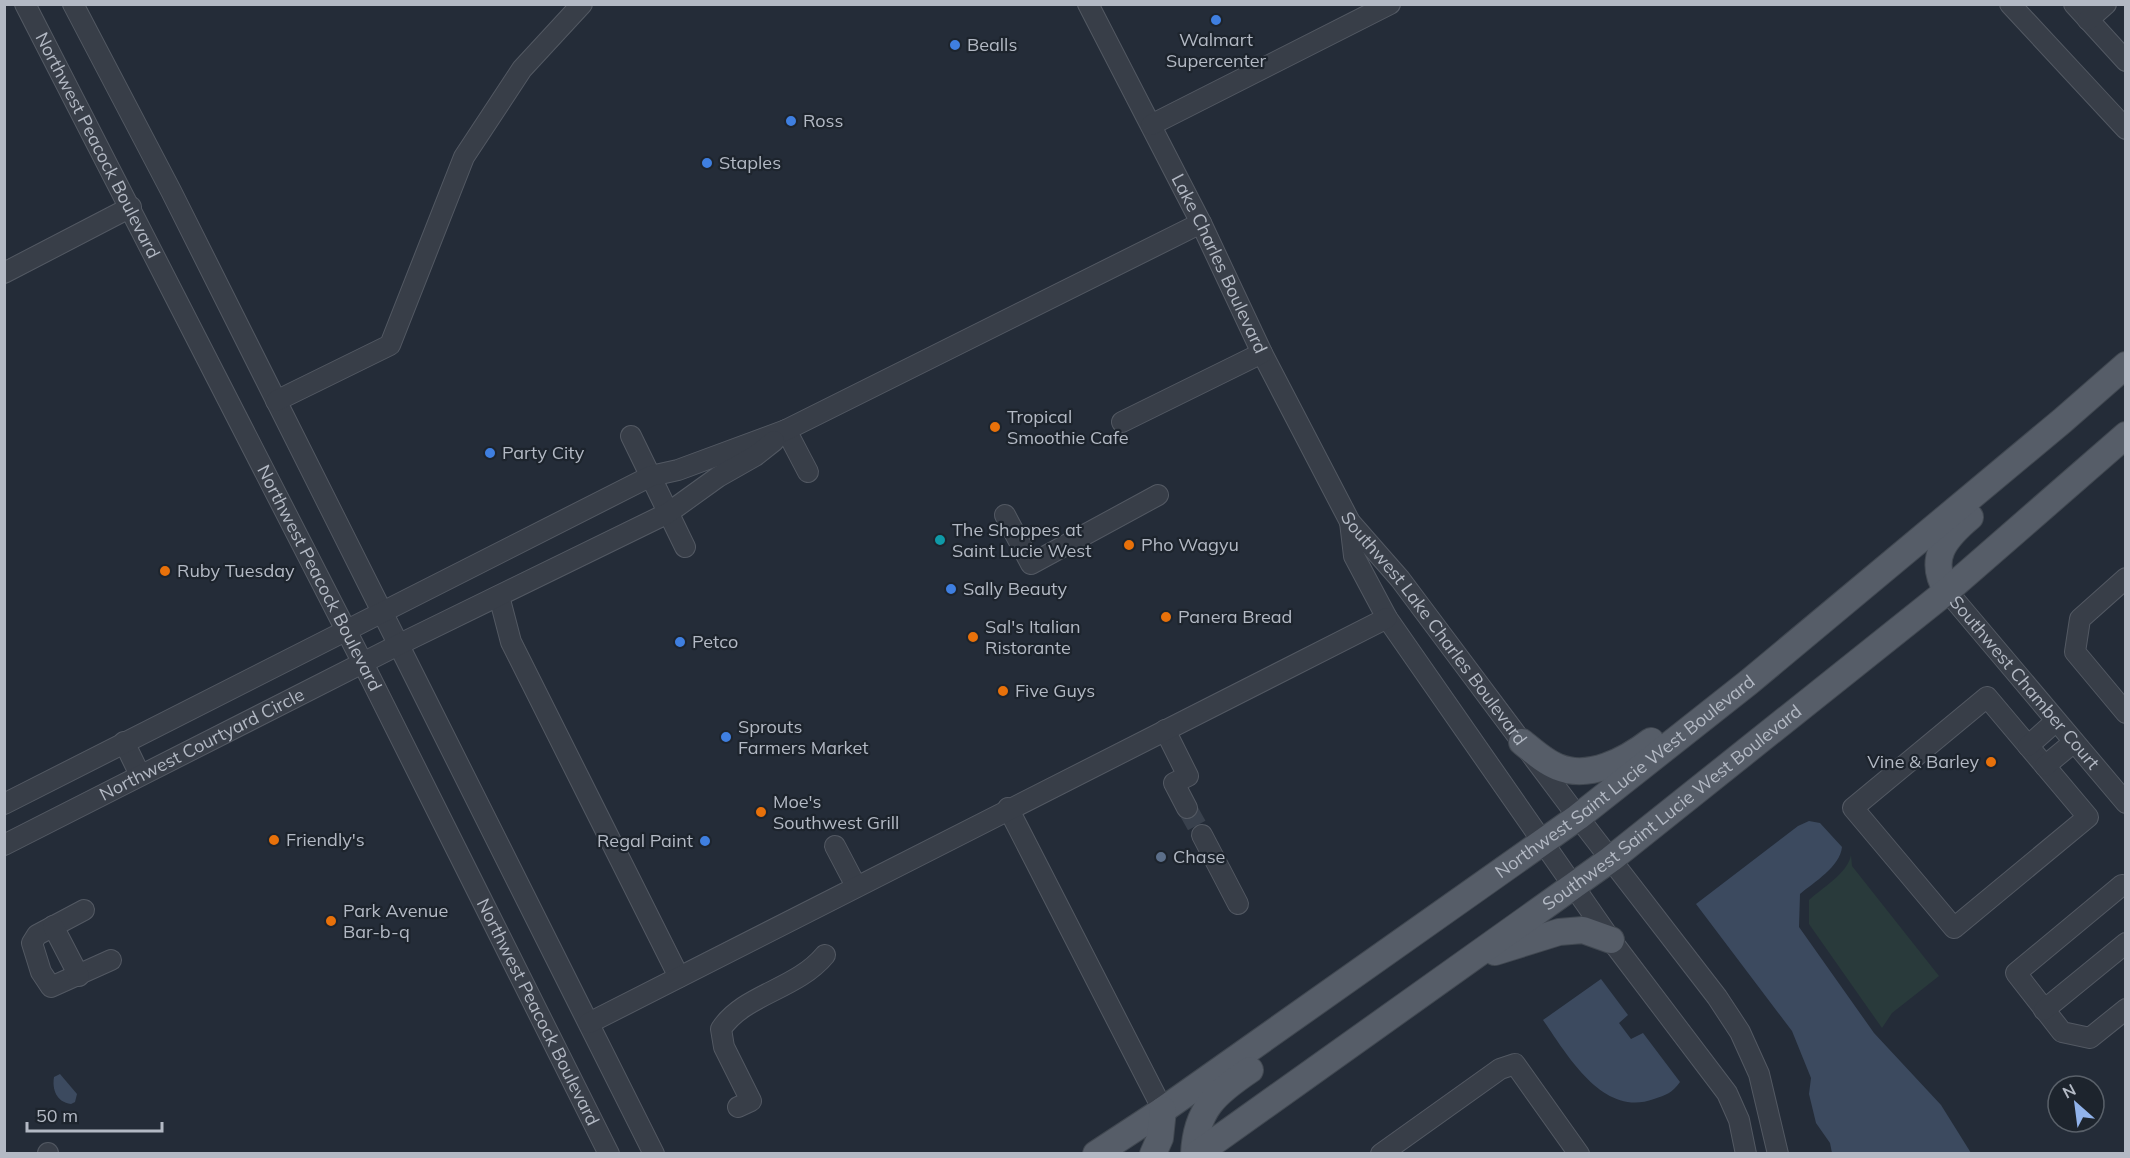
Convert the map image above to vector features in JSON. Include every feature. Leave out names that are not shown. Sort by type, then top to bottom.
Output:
[{"type":"main road","name":"Northwest Saint Lucie West Boulevard","points":[[1096,1154],[1163,1110],[1578,817],[1776,659],[2054,429],[2126,365]]},
{"type":"main road","points":[[1947,591],[1940,580],[1939,560],[1951,534],[2118,392],[2126,381]]},
{"type":"main road","name":"Southwest Saint Lucie West Boulevard","points":[[1196,1154],[1611,859],[1947,591],[2126,435]]},
{"type":"main road","points":[[1522,742],[1547,761],[1570,770],[1612,764],[1637,752],[1727,682],[1776,659]]},
{"type":"main road","points":[[1196,1154],[1199,1122],[1211,1101],[1227,1086],[1445,930],[1457,902]]},
{"type":"main road","points":[[1477,956],[1510,949],[1559,932],[1583,930],[1611,940]]},
{"type":"main road","points":[[1152,1154],[1160,1138],[1163,1110]]},
{"type":"street","name":"Northwest Peacock Boulevard","points":[[25,4],[363,663],[609,1154]]},
{"type":"street","points":[[73,4],[171,191],[384,612],[654,1154]]},
{"type":"street","points":[[276,401],[390,345],[464,157],[522,69],[582,4]]},
{"type":"street","name":"Lake Charles Boulevard","points":[[1088,4],[1201,223],[1262,353],[1350,522]]},
{"type":"street","points":[[1151,125],[1390,4]]},
{"type":"street","points":[[2010,4],[2126,129]]},
{"type":"street","points":[[2074,4],[2126,61]]},
{"type":"street","points":[[2088,20],[2106,4]]},
{"type":"street","points":[[4,273],[131,207]]},
{"type":"street","points":[[808,472],[786,430],[1201,223]]},
{"type":"street","points":[[1122,422],[1262,353]]},
{"type":"street","name":"Northwest Courtyard Circle","points":[[4,804],[651,476],[678,470],[786,430]]},
{"type":"street","name":"Northwest Courtyard Circle","points":[[4,845],[400,644],[668,513],[718,477],[755,456],[786,430]]},
{"type":"street","points":[[631,436],[685,547]]},
{"type":"street","points":[[1005,515],[1031,564],[1158,495]]},
{"type":"street","name":"Southwest Lake Charles Boulevard","points":[[1350,522],[1354,556],[1387,618],[1611,940],[1728,1093],[1739,1120],[1746,1154]]},
{"type":"street","name":"Southwest Lake Charles Boulevard","points":[[1350,522],[1400,579],[1578,817],[1718,997],[1740,1032],[1759,1074],[1778,1154]]},
{"type":"street","points":[[2126,578],[2080,619],[2075,652],[2126,713]]},
{"type":"street","name":"Southwest Chamber Court","points":[[1947,591],[2074,742],[2122,791]]},
{"type":"street","points":[[497,597],[511,642],[679,976]]},
{"type":"street","points":[[589,1023],[1008,808],[1387,618]]},
{"type":"street","points":[[1987,697],[2028,746],[2088,817],[1953,928],[1853,808],[1987,697]]},
{"type":"street","points":[[2028,746],[2056,721]]},
{"type":"street","points":[[1165,730],[1188,776],[1174,783],[1187,808]]},
{"type":"street","points":[[124,742],[140,775]]},
{"type":"street","points":[[2045,766],[2074,742]]},
{"type":"street","points":[[1008,808],[1163,1110]]},
{"type":"street","points":[[1202,835],[1238,904]]},
{"type":"street","points":[[835,846],[856,886]]},
{"type":"street","points":[[2122,885],[2016,973],[2062,1032],[2090,1038],[2126,1009]]},
{"type":"street","points":[[84,910],[37,935],[32,943],[41,972],[51,987],[111,960]]},
{"type":"street","points":[[53,926],[79,976]]},
{"type":"street","points":[[2044,1010],[2126,943]]},
{"type":"street","points":[[738,1107],[751,1101],[724,1047],[721,1029],[730,1015],[812,971],[825,955]]},
{"type":"street","points":[[1381,1154],[1500,1069],[1515,1064],[1579,1154]]},
{"type":"shaded area","points":[[1851,855],[1852,866],[1939,976],[1892,1013],[1882,1028],[1809,924],[1809,900],[1840,874]]},
{"type":"water","points":[[1809,821],[1820,823],[1842,847],[1832,867],[1800,894],[1799,927],[1874,1033],[1941,1105],[1971,1153],[1832,1153],[1830,1143],[1816,1123],[1809,1094],[1811,1078],[1792,1031],[1696,904],[1798,826]]},
{"type":"water","points":[[1601,979],[1628,1015],[1619,1023],[1631,1039],[1643,1033],[1680,1082],[1668,1093],[1636,1103],[1619,1100],[1603,1092],[1576,1066],[1543,1020]]},
{"type":"water","points":[[60,1074],[77,1094],[75,1102],[71,1104],[62,1101],[56,1094],[54,1077]]},
{"type":"tunnel","points":[[1187,808],[1202,835]]},
{"type":"place","name":"Walmart Supercenter","points":[[1216,20]]},
{"type":"place","name":"Bealls","points":[[955,45]]},
{"type":"place","name":"Ross","points":[[791,121]]},
{"type":"place","name":"Staples","points":[[707,163]]},
{"type":"place","name":"Tropical Smoothie Cafe","points":[[995,427]]},
{"type":"place","name":"Party City","points":[[490,453]]},
{"type":"place","name":"The Shoppes at Saint Lucie West","points":[[940,540]]},
{"type":"place","name":"Pho Wagyu","points":[[1129,545]]},
{"type":"place","name":"Ruby Tuesday","points":[[165,571]]},
{"type":"place","name":"Sally Beauty","points":[[951,589]]},
{"type":"place","name":"Panera Bread","points":[[1166,617]]},
{"type":"place","name":"Sal's Italian Ristorante","points":[[973,637]]},
{"type":"place","name":"Petco","points":[[680,642]]},
{"type":"place","name":"Five Guys","points":[[1003,691]]},
{"type":"place","name":"Sprouts Farmers Market","points":[[726,737]]},
{"type":"place","name":"Vine & Barley","points":[[1991,762]]},
{"type":"place","name":"Moe's Southwest Grill","points":[[761,812]]},
{"type":"place","name":"Friendly's","points":[[274,840]]},
{"type":"place","name":"Regal Paint","points":[[705,841]]},
{"type":"place","name":"Chase","points":[[1161,857]]},
{"type":"place","name":"Park Avenue Bar-b-q","points":[[331,921]]}]
